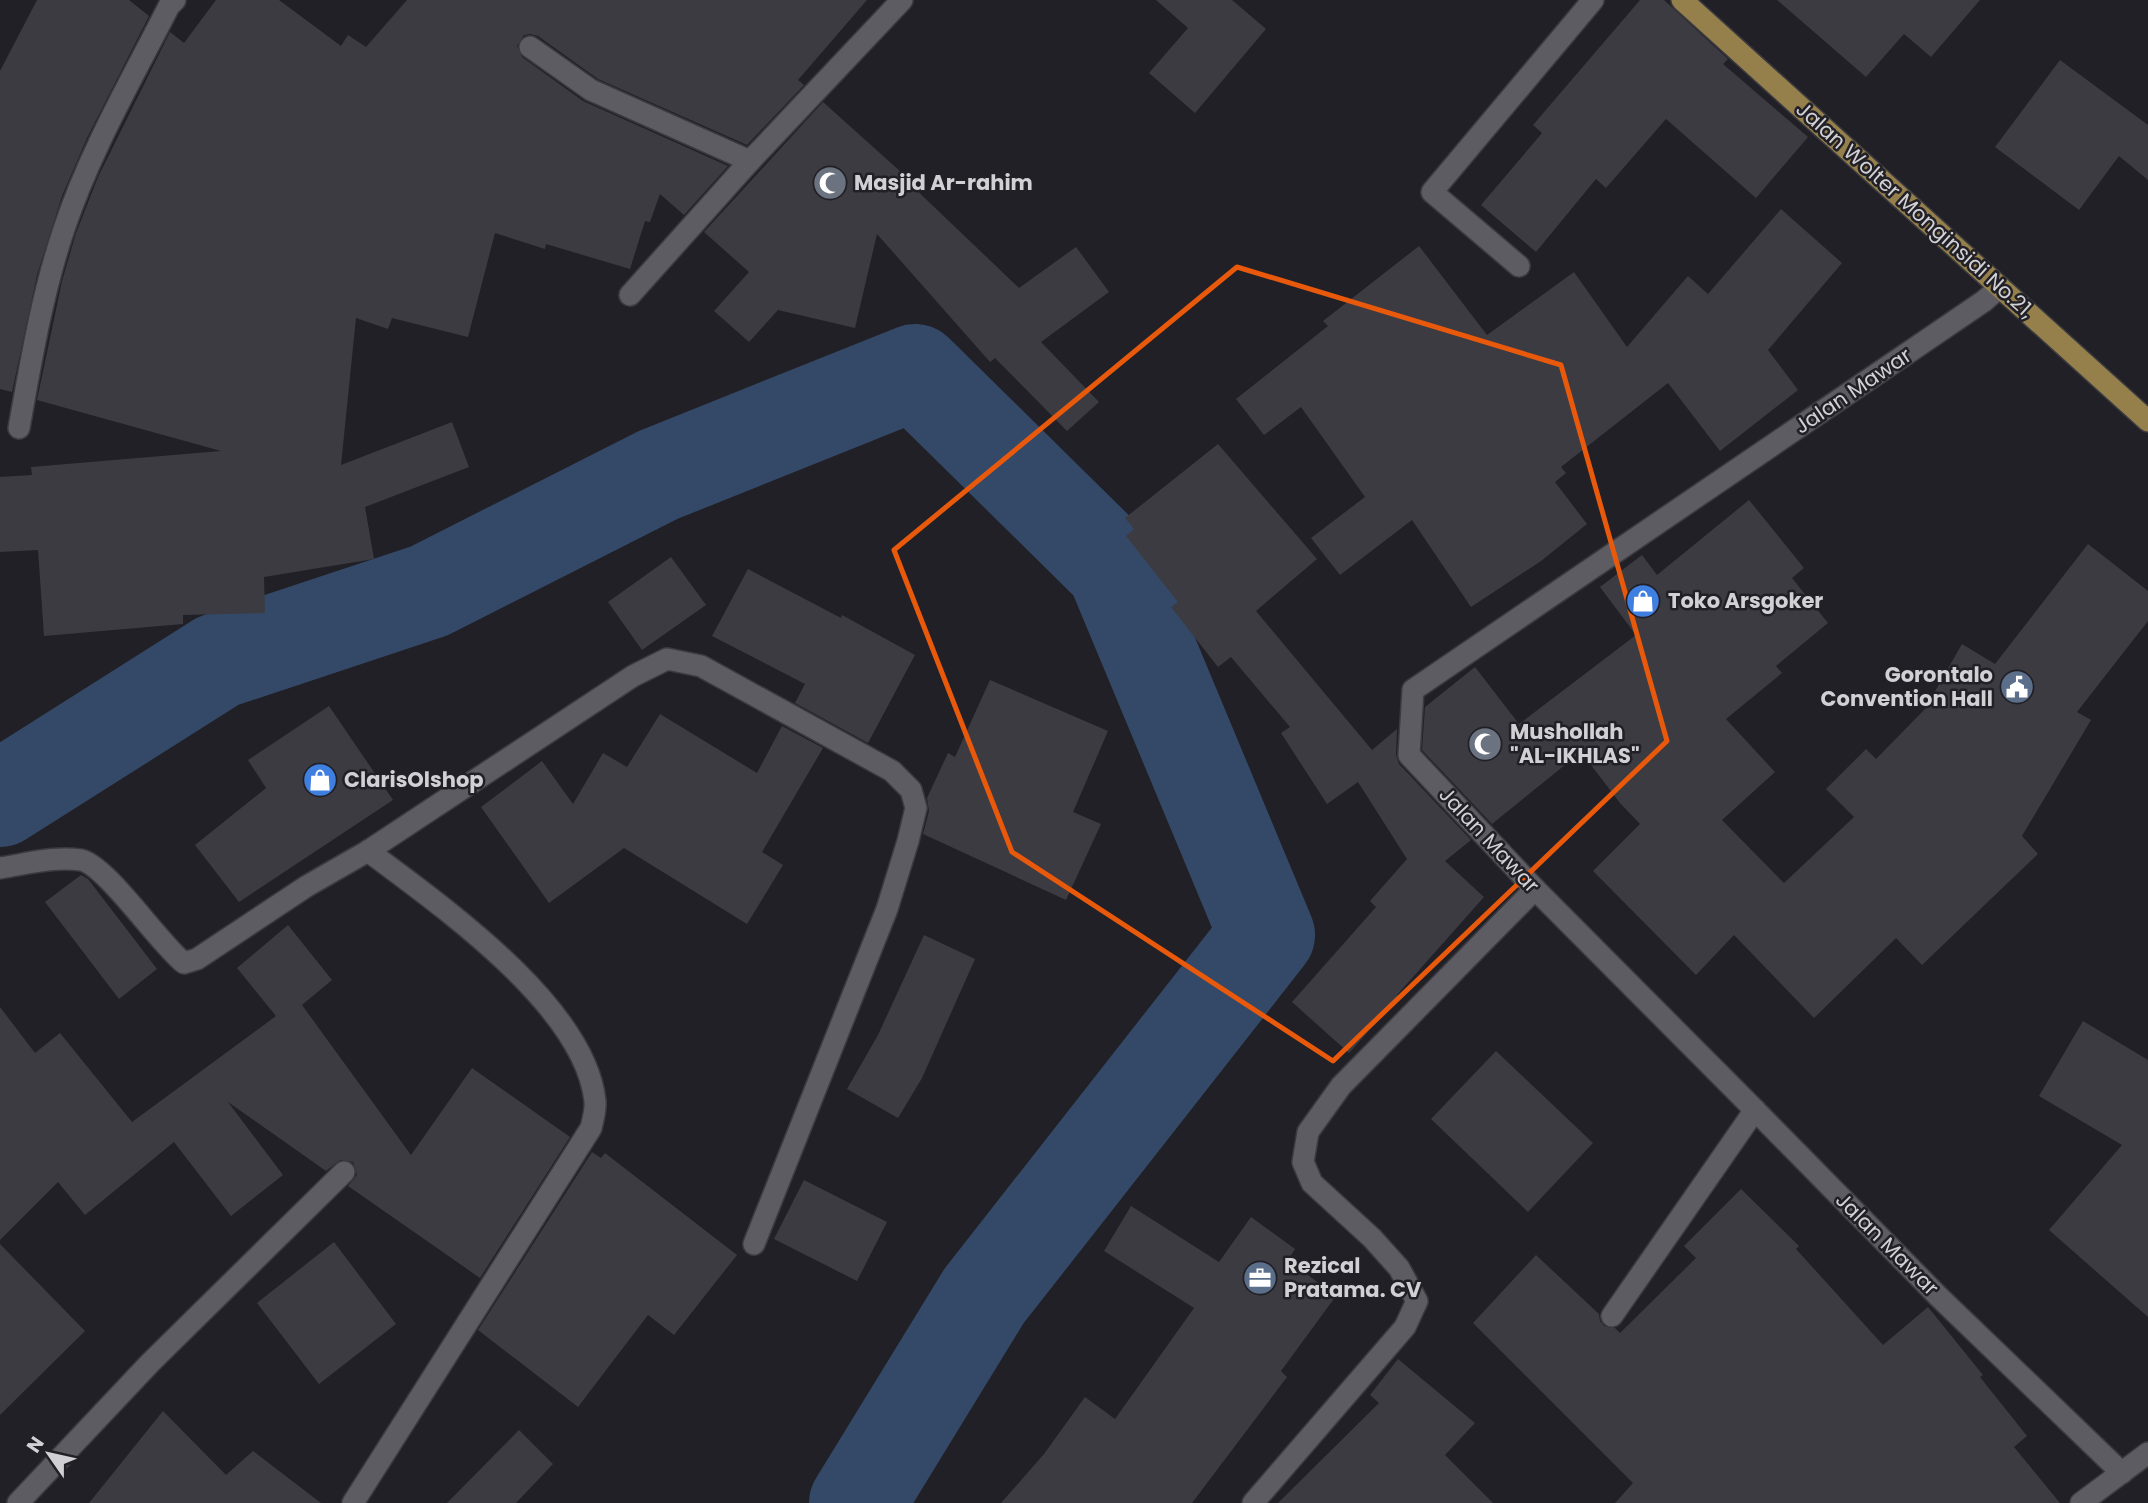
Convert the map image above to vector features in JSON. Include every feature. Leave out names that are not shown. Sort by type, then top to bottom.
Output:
[{"type":"highway","name":"Jalan Wolter Monginsidi No.21,","points":[[1682,0],[2148,421]]},
{"type":"street","points":[[630,295],[750,161],[902,0]]},
{"type":"street","points":[[1519,267],[1432,192],[1594,0]]},
{"type":"street","points":[[19,428],[37,326],[64,229],[95,150],[169,2]]},
{"type":"street","points":[[530,47],[591,90],[750,161]]},
{"type":"street","name":"Jalan Mawar","points":[[2000,287],[1984,301],[1413,690],[1409,755],[1535,889],[1938,1296],[2122,1473]]},
{"type":"street","points":[[0,869],[59,858],[84,860],[103,872],[169,950],[184,962],[197,959],[307,886],[368,851],[634,676],[667,659],[701,666],[892,771],[911,790],[916,808],[887,909],[754,1244]]},
{"type":"street","points":[[353,1503],[591,1128],[596,1103],[586,1067],[565,1029],[544,1000],[466,925],[368,851]]},
{"type":"street","points":[[1253,1503],[1405,1327],[1417,1301],[1399,1268],[1372,1238],[1312,1184],[1303,1162],[1308,1132],[1341,1086],[1535,889]]},
{"type":"street","points":[[1612,1316],[1755,1110]]},
{"type":"street","points":[[19,1503],[150,1363],[344,1172]]},
{"type":"street","points":[[2081,1503],[2148,1453]]},
{"type":"highlighted area","points":[[1237,267],[1561,365],[1667,741],[1333,1061],[1012,852],[894,550]]},
{"type":"building","points":[[37,0],[129,0],[149,16],[87,138],[62,196],[37,275],[12,392],[0,389],[0,71]]},
{"type":"building","points":[[216,0],[279,0],[341,46],[348,35],[366,47],[407,0],[867,0],[798,80],[804,85],[747,145],[598,79],[538,36],[524,35],[517,46],[522,57],[583,101],[728,166],[684,215],[660,194],[650,222],[645,221],[630,269],[546,244],[545,249],[495,233],[468,337],[392,318],[388,329],[356,318],[341,465],[452,422],[469,467],[365,507],[374,559],[264,577],[265,613],[183,615],[183,624],[44,636],[38,550],[0,552],[0,477],[32,475],[31,467],[221,451],[37,400],[62,281],[76,233],[98,177],[170,32],[184,43]]},
{"type":"building","points":[[1156,0],[1232,0],[1266,29],[1195,113],[1149,73],[1188,28]]},
{"type":"building","points":[[1640,0],[1664,0],[1728,59],[1723,64],[1808,137],[1756,198],[1666,119],[1606,188],[1596,179],[1536,252],[1481,205],[1542,133],[1533,125]]},
{"type":"building","points":[[1777,0],[1980,0],[1931,57],[1904,34],[1866,77]]},
{"type":"building","points":[[2060,60],[2148,125],[2148,180],[2119,156],[2079,210],[1995,147]]},
{"type":"building","points":[[823,102],[911,181],[909,183],[1019,288],[1076,247],[1109,292],[1041,342],[1099,402],[1067,431],[995,358],[990,362],[877,234],[855,328],[778,310],[749,342],[714,311],[749,272],[704,232]]},
{"type":"building","points":[[1781,209],[1842,263],[1768,350],[1798,390],[1720,451],[1668,383],[1561,467],[1566,473],[1555,482],[1587,524],[1541,561],[1471,607],[1412,520],[1340,575],[1311,538],[1365,497],[1301,407],[1264,435],[1236,399],[1328,326],[1323,321],[1419,246],[1487,335],[1574,272],[1627,347],[1688,276],[1708,294]]},
{"type":"building","points":[[1218,444],[1317,559],[1256,611],[1372,750],[1397,729],[1396,755],[1399,764],[1471,840],[1445,861],[1484,897],[1349,1053],[1292,1002],[1376,907],[1370,901],[1407,859],[1358,782],[1327,804],[1281,733],[1290,727],[1231,657],[1218,667],[1171,607],[1178,602],[1126,536],[1134,529],[1125,518]]},
{"type":"building","points":[[1749,500],[1804,568],[1792,578],[1828,623],[1776,666],[1782,673],[1726,719],[1775,772],[1722,820],[1784,883],[1854,817],[1826,789],[1866,749],[1876,759],[1925,709],[1962,644],[1995,664],[2088,544],[2148,591],[2148,621],[2077,712],[2091,720],[2022,836],[2038,854],[1922,965],[1896,938],[1814,1018],[1734,935],[1696,975],[1593,871],[1640,824],[1620,803],[1581,752],[1492,824],[1422,750],[1425,707],[1475,667],[1519,724],[1636,635],[1600,587],[1642,555],[1657,575]]},
{"type":"building","points":[[671,557],[706,605],[642,650],[608,602]]},
{"type":"building","points":[[748,569],[841,618],[842,615],[915,655],[868,743],[795,703],[805,684],[712,636]]},
{"type":"building","points":[[990,680],[1108,731],[1073,812],[1101,824],[1066,900],[923,834],[929,811],[927,798],[948,753],[955,757]]},
{"type":"building","name":"ClarisOlshop","points":[[329,706],[393,800],[239,902],[195,845],[266,788],[248,760]]},
{"type":"building","points":[[660,714],[757,773],[782,726],[823,748],[762,852],[783,865],[747,924],[624,848],[549,903],[481,807],[542,761],[573,804],[603,753],[627,767]]},
{"type":"building","points":[[81,875],[88,879],[157,969],[119,999],[45,902]]},
{"type":"building","points":[[288,925],[332,980],[302,1005],[411,1155],[472,1068],[570,1137],[480,1278],[348,1186],[357,1175],[353,1162],[340,1160],[326,1171],[228,1102],[283,1175],[231,1216],[174,1142],[85,1215],[58,1182],[0,1240],[0,1007],[35,1053],[60,1033],[132,1122],[276,1016],[237,968]]},
{"type":"building","points":[[924,935],[975,959],[922,1078],[898,1118],[847,1089],[878,1035]]},
{"type":"building","points":[[2083,1021],[2148,1060],[2148,1317],[2049,1230],[2122,1145],[2039,1096]]},
{"type":"building","points":[[1496,1051],[1593,1143],[1528,1212],[1431,1119]]},
{"type":"building","points":[[592,1152],[601,1158],[605,1153],[737,1255],[674,1335],[648,1315],[578,1407],[478,1330]]},
{"type":"building","points":[[804,1180],[887,1222],[857,1281],[774,1239]]},
{"type":"building","points":[[1741,1189],[1799,1246],[1796,1249],[1883,1345],[1928,1307],[1983,1375],[1980,1377],[2027,1436],[2014,1447],[2060,1503],[1615,1503],[1633,1483],[1473,1323],[1536,1255],[1599,1314],[1604,1326],[1615,1328],[1620,1333],[1696,1258],[1684,1246]]},
{"type":"building","points":[[1131,1206],[1219,1262],[1251,1217],[1295,1249],[1288,1260],[1336,1296],[1281,1371],[1287,1377],[1192,1503],[1001,1503],[1044,1454],[1085,1397],[1115,1419],[1194,1308],[1104,1251]]},
{"type":"building","points":[[334,1242],[396,1324],[319,1384],[257,1303]]},
{"type":"building","points":[[0,1244],[85,1331],[0,1415]]},
{"type":"building","points":[[1398,1359],[1475,1423],[1445,1455],[1493,1503],[1278,1503],[1379,1403],[1370,1395]]},
{"type":"building","points":[[163,1411],[226,1475],[253,1451],[321,1503],[89,1503]]},
{"type":"building","points":[[519,1430],[553,1464],[516,1503],[447,1503]]},
{"type":"waterway","points":[[0,799],[218,661],[429,591],[658,475],[915,372],[1114,568],[1267,935],[984,1296],[857,1503]]},
{"type":"place","name":"Masjid Ar-rahim","points":[[830,183]]},
{"type":"place","name":"Toko Arsgoker","points":[[1643,601]]},
{"type":"place","name":"Gorontalo Convention Hall","points":[[2017,687]]},
{"type":"place","name":"Mushollah \"AL-IKHLAS\"","points":[[1485,744]]},
{"type":"place","name":"ClarisOlshop","points":[[320,780]]},
{"type":"place","name":"Rezical Pratama. CV","points":[[1260,1278]]}]
